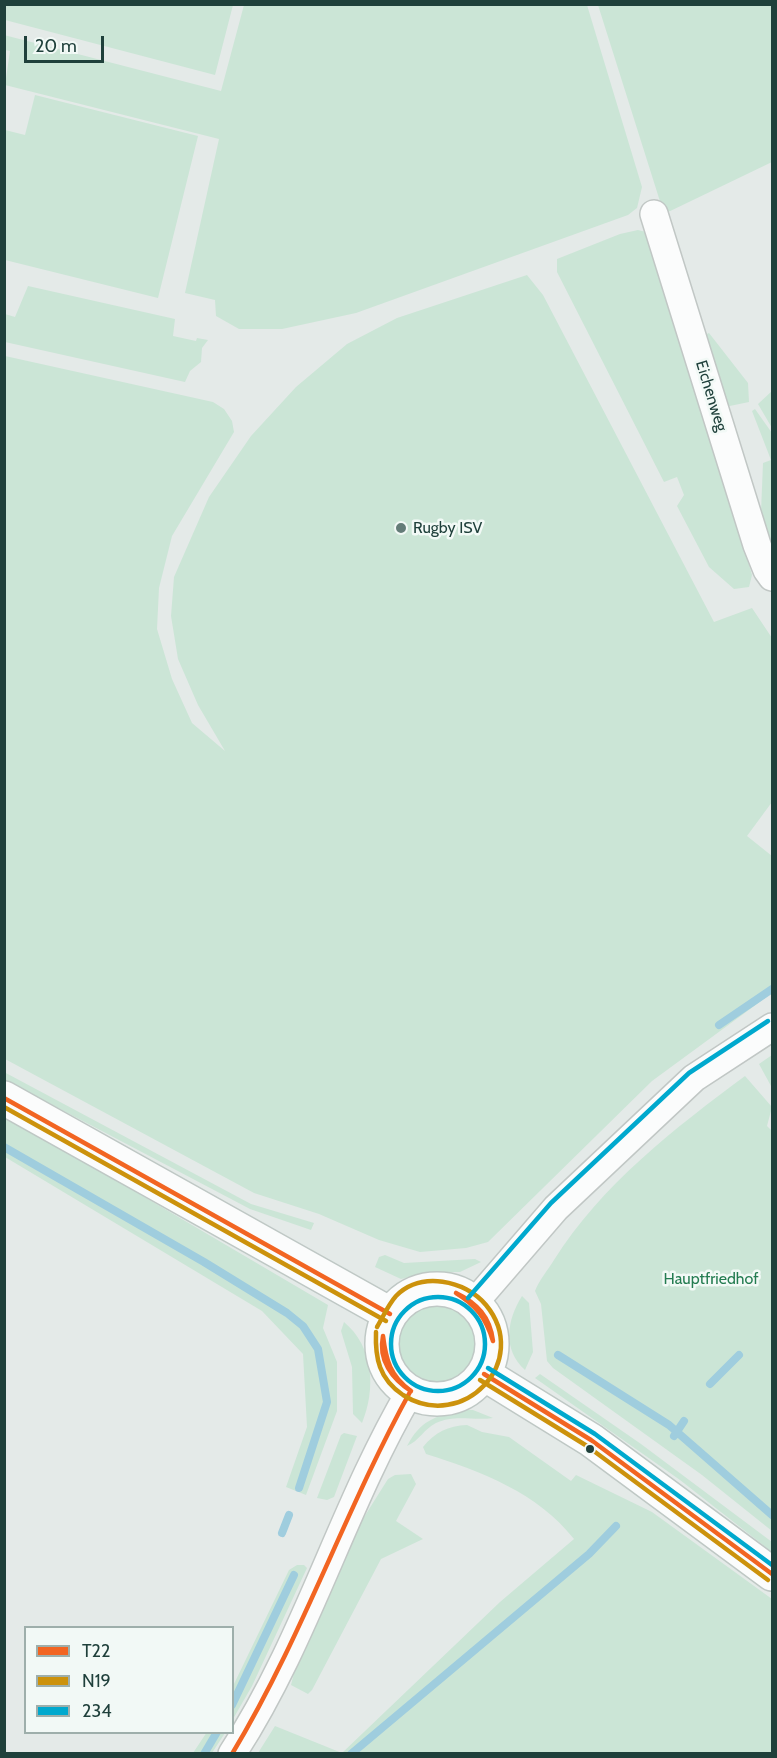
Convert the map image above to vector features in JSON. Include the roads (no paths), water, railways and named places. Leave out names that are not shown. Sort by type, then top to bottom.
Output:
[{"type":"main road","points":[[4,1098],[390,1314]]},
{"type":"main road","points":[[429,1289],[446,1289],[461,1294],[474,1303],[485,1315],[492,1337],[490,1360],[484,1374],[473,1386],[459,1395],[442,1399],[426,1398],[410,1392],[391,1374],[381,1349],[383,1331],[390,1314],[400,1302],[414,1293],[429,1289]]},
{"type":"main road","points":[[484,1374],[591,1440],[772,1574]]},
{"type":"street","name":"Eichenweg","points":[[654,214],[757,545],[772,577]]},
{"type":"street","points":[[474,1303],[556,1208],[694,1078],[772,1027]]},
{"type":"street","points":[[232,1754],[275,1679],[381,1441],[410,1392]]},
{"type":"waterway","points":[[719,1025],[772,989]]},
{"type":"waterway","points":[[4,1147],[204,1262],[287,1313],[303,1326],[318,1349],[327,1402],[299,1488]]},
{"type":"waterway","points":[[558,1355],[669,1425],[772,1515]]},
{"type":"waterway","points":[[710,1384],[739,1355]]},
{"type":"waterway","points":[[674,1436],[684,1421]]},
{"type":"waterway","points":[[282,1533],[289,1515]]},
{"type":"waterway","points":[[351,1754],[589,1554],[616,1526]]},
{"type":"waterway","points":[[234,1701],[294,1575]]},
{"type":"waterway","points":[[204,1754],[216,1734]]},
{"type":"place","name":"Rugby ISV","points":[[401,528]]},
{"type":"park label","name":"Hauptfriedhof","points":[[711,1279]]}]
